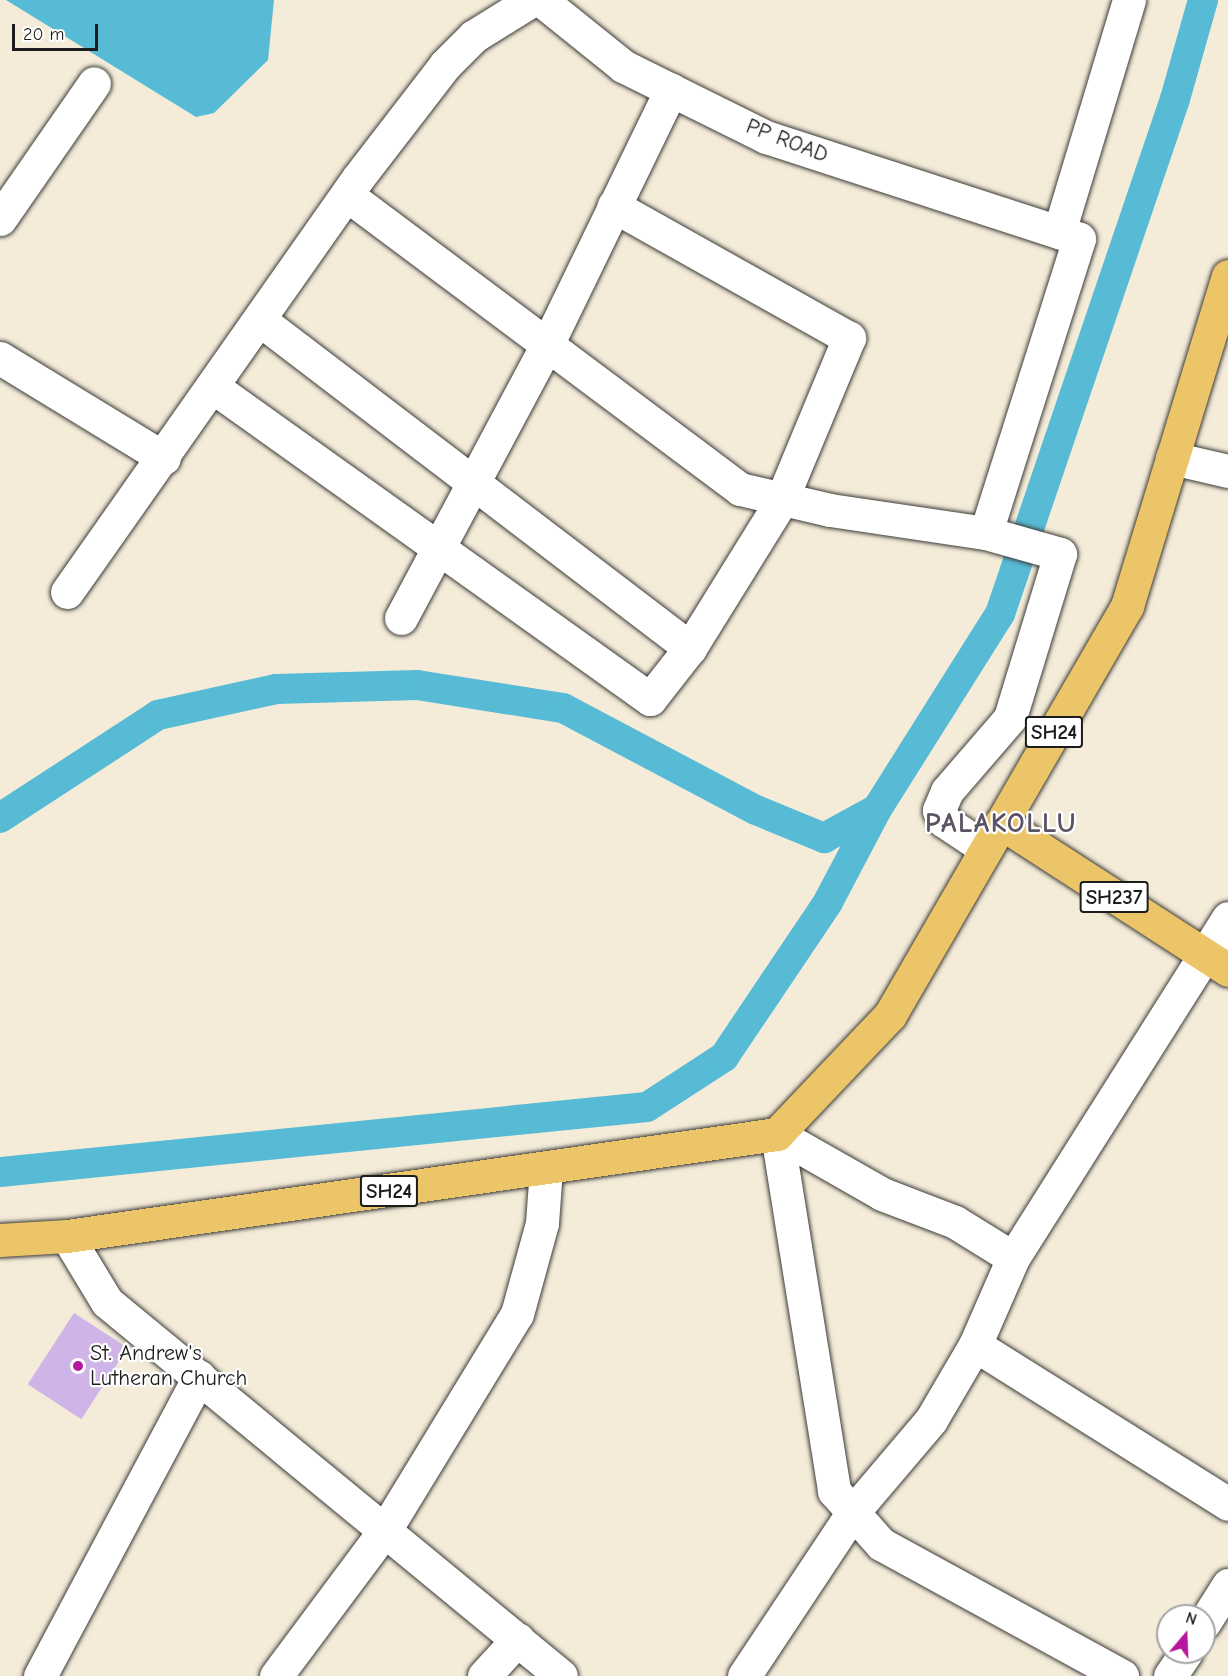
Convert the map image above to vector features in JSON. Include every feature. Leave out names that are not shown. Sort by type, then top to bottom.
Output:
[{"type":"main road","name":"SH24","points":[[0,1240],[67,1236],[777,1134],[890,1015],[1126,606],[1228,276]]},
{"type":"main road","name":"SH237","points":[[992,835],[1216,962]]},
{"type":"street","points":[[67,592],[164,458],[347,195],[445,65],[474,36],[532,0]]},
{"type":"street","name":"PP ROAD","points":[[541,0],[623,66],[766,137],[1059,232]]},
{"type":"street","points":[[987,533],[1078,239],[1059,232],[1129,0]]},
{"type":"street","points":[[0,219],[94,83]]},
{"type":"street","points":[[401,618],[547,345],[671,90]]},
{"type":"street","points":[[347,195],[740,489],[781,501],[987,533],[1060,554],[1010,718],[947,791],[939,810],[944,822],[992,835]]},
{"type":"street","points":[[213,387],[438,550],[650,699],[690,648],[781,501],[849,338],[614,206]]},
{"type":"street","points":[[260,320],[690,648]]},
{"type":"street","points":[[0,357],[164,458]]},
{"type":"street","points":[[1172,458],[1228,471]]},
{"type":"street","points":[[744,1676],[853,1512],[931,1419],[975,1345],[1013,1258],[1216,962],[1228,918]]},
{"type":"street","points":[[777,1134],[882,1194],[955,1222],[1013,1258]]},
{"type":"street","points":[[777,1134],[834,1491],[881,1544],[1122,1676]]},
{"type":"street","points":[[276,1676],[385,1530],[517,1314],[542,1223],[546,1169]]},
{"type":"street","points":[[67,1236],[106,1302],[561,1676]]},
{"type":"street","points":[[975,1345],[1228,1504]]},
{"type":"street","points":[[40,1676],[199,1377]]},
{"type":"street","points":[[1216,1604],[1228,1585]]},
{"type":"street","points":[[484,1676],[518,1639]]},
{"type":"water","points":[[6,0],[274,0],[268,60],[214,113],[196,117]]},
{"type":"building","name":"St. Andrew's Lutheran Church","points":[[74,1313],[128,1348],[81,1419],[28,1384]]},
{"type":"waterway","points":[[0,818],[158,715],[276,689],[417,685],[563,708],[756,810],[824,838],[877,809],[1000,614],[1175,99],[1203,0]]},
{"type":"waterway","points":[[0,1172],[647,1107],[724,1057],[828,902],[877,809]]},
{"type":"place","name":"St. Andrew's Lutheran Church","points":[[78,1366]]},
{"type":"district","name":"PALAKOLLU","points":[[1001,823]]}]
